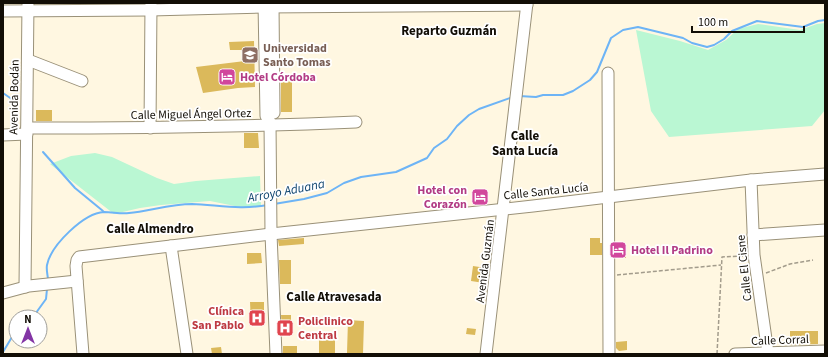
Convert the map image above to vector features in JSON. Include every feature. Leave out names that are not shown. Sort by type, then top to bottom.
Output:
[{"type":"street","points":[[3,11],[28,7],[527,4]]},
{"type":"street","name":"Avenida Guzmán","points":[[486,354],[527,4]]},
{"type":"street","points":[[268,5],[269,67],[274,116],[270,124],[270,180],[276,354]]},
{"type":"street","points":[[150,128],[151,6]]},
{"type":"street","name":"Avenida Bodán","points":[[27,286],[28,7]]},
{"type":"street","points":[[28,60],[82,81]]},
{"type":"street","points":[[608,73],[609,354]]},
{"type":"street","name":"Calle Miguel Ángel Ortez","points":[[3,135],[27,131],[356,122]]},
{"type":"street","name":"Calle Santa Lucía","points":[[77,281],[77,260],[79,257],[751,180],[825,174]]},
{"type":"street","name":"Calle El Cisne","points":[[751,180],[754,255],[763,354]]},
{"type":"street","points":[[754,235],[825,230]]},
{"type":"street","points":[[172,246],[187,354]]},
{"type":"street","points":[[3,293],[27,286],[77,281],[83,354]]},
{"type":"street","name":"Calle Corral","points":[[735,354],[825,351]]},
{"type":"path","points":[[717,354],[722,257],[754,255]]},
{"type":"path","points":[[757,276],[790,264],[813,260]]},
{"type":"path","points":[[609,276],[721,265]]},
{"type":"green space","points":[[825,23],[825,110],[812,126],[669,137],[651,111],[636,30],[708,50],[726,40],[738,29],[758,24],[800,30]]},
{"type":"green space","points":[[95,153],[112,157],[157,178],[174,184],[260,176],[261,207],[240,207],[210,201],[161,205],[114,214],[50,164],[71,156]]},
{"type":"building","name":"Hotel Córdoba","points":[[254,41],[255,87],[203,93],[196,67],[245,61],[244,50],[230,50],[229,42]]},
{"type":"building","points":[[281,77],[292,77],[292,112],[281,112]]},
{"type":"building","points":[[36,110],[52,110],[52,121],[36,121]]},
{"type":"building","points":[[244,133],[258,133],[259,148],[244,148]]},
{"type":"building","points":[[304,238],[304,244],[279,246],[278,240]]},
{"type":"building","points":[[590,238],[600,238],[600,243],[602,243],[602,255],[590,255]]},
{"type":"building","name":"Hotel Il Padrino","points":[[625,242],[626,258],[616,258],[616,243]]},
{"type":"building","points":[[247,253],[261,253],[262,263],[247,264]]},
{"type":"building","points":[[279,260],[291,260],[291,284],[280,284]]},
{"type":"building","points":[[473,266],[486,268],[484,283],[471,281]]},
{"type":"building","points":[[250,302],[264,302],[264,322],[251,323]]},
{"type":"building","points":[[281,315],[291,315],[291,331],[282,331]]},
{"type":"building","points":[[348,320],[364,321],[363,354],[347,353]]},
{"type":"building","points":[[467,328],[476,329],[475,335],[466,334]]},
{"type":"building","points":[[790,331],[818,331],[818,344],[790,345]]},
{"type":"building","points":[[319,339],[335,339],[335,354],[319,354]]},
{"type":"building","points":[[627,341],[627,350],[619,351],[616,348],[616,342]]},
{"type":"building","points":[[283,346],[297,346],[297,354],[283,354]]},
{"type":"building","points":[[221,347],[222,354],[212,354],[211,348]]},
{"type":"waterway","name":"Arroyo Aduana","points":[[519,96],[536,97],[543,95],[563,95],[573,91],[590,80],[597,72],[611,38],[623,30],[638,27],[683,38],[692,43],[707,47],[724,39],[732,31],[757,21],[803,27],[825,20]]},
{"type":"waterway","points":[[3,93],[16,102]]},
{"type":"waterway","name":"Arroyo Aduana","points":[[274,204],[304,199],[327,193],[344,183],[361,177],[396,172],[427,158],[434,148],[447,139],[457,126],[469,115],[479,109],[513,97]]},
{"type":"waterway","points":[[43,152],[75,188],[103,211]]},
{"type":"waterway","name":"Arroyo Aduana","points":[[48,280],[47,265],[55,248],[78,224],[96,214],[104,212],[129,213],[184,204],[239,207],[268,205]]},
{"type":"waterway","name":"Arroyo Aduana","points":[[39,309],[46,299],[47,289]]},
{"type":"waterway","name":"Arroyo Aduana","points":[[3,352],[8,344]]},
{"type":"place","name":"Universidad Santo Tomas","points":[[250,55]]},
{"type":"place","name":"Hotel Córdoba","points":[[227,77]]},
{"type":"place","name":"Hotel con Corazón","points":[[480,197]]},
{"type":"place","name":"Hotel Il Padrino","points":[[618,250]]},
{"type":"place","name":"Clínica San Pablo","points":[[257,318]]},
{"type":"place","name":"Policlinico Central","points":[[285,328]]},
{"type":"district","name":"Reparto Guzmán","points":[[449,30]]},
{"type":"district","name":"Calle Santa Lucía","points":[[525,142]]},
{"type":"district","name":"Calle Almendro","points":[[150,228]]},
{"type":"district","name":"Calle Atravesada","points":[[334,296]]}]
